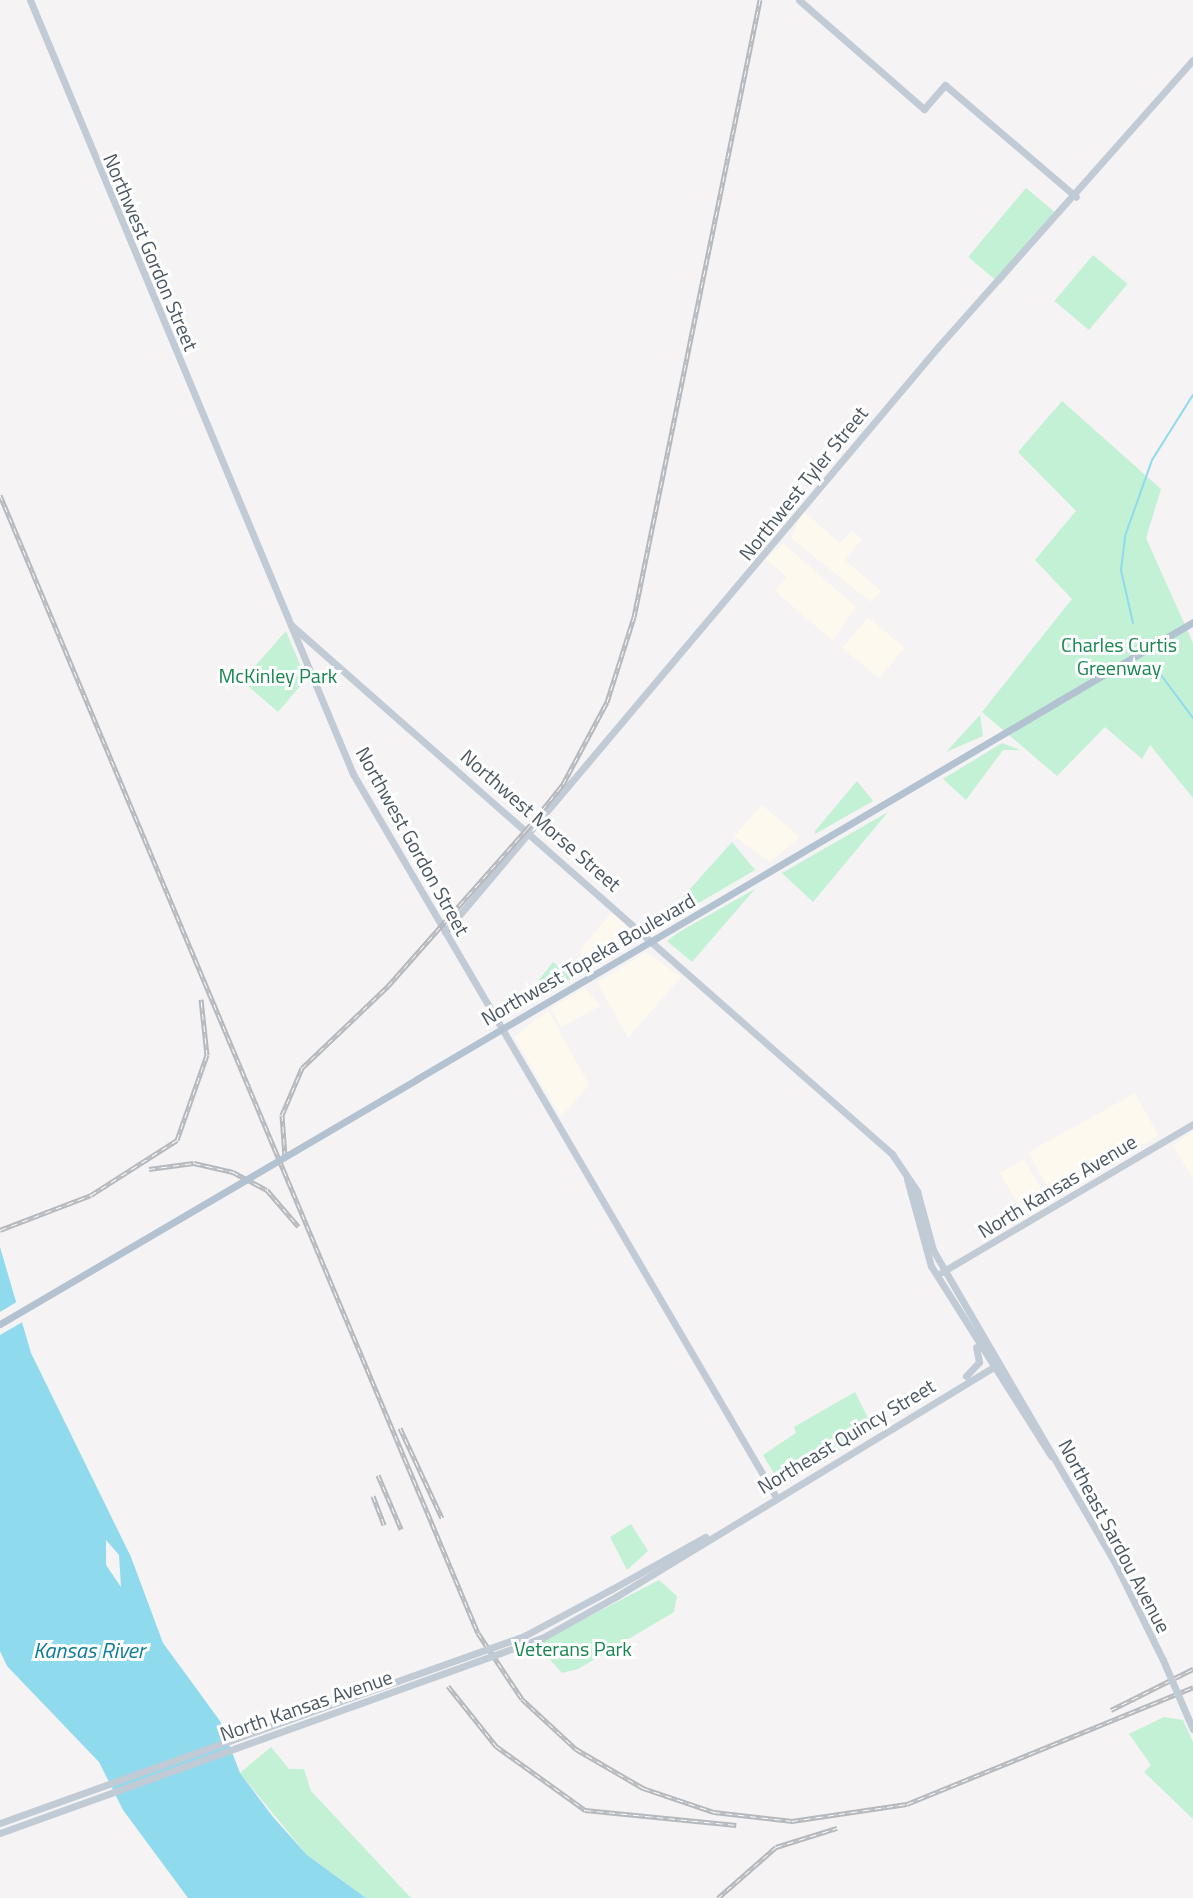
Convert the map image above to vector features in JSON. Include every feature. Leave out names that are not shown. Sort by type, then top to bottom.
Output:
[{"type":"main road","name":"Northwest Gordon Street","points":[[30,0],[353,774],[776,1497]]},
{"type":"main road","points":[[799,0],[924,109],[945,85],[1076,197]]},
{"type":"main road","name":"Northwest Tyler Street","points":[[445,932],[938,347],[1076,197],[1193,60]]},
{"type":"main road","name":"Northwest Topeka Boulevard","points":[[0,1324],[1193,622]]},
{"type":"main road","name":"Northwest Morse Street","points":[[289,623],[877,1138],[907,1176],[945,1271],[996,1366]]},
{"type":"main road","name":"North Kansas Avenue","points":[[936,1275],[1193,1124]]},
{"type":"main road","name":"Northwest Morse Street","points":[[907,1176],[917,1232],[936,1275],[964,1323]]},
{"type":"main road","points":[[964,1323],[996,1366]]},
{"type":"main road","points":[[941,1399],[979,1362],[964,1323]]},
{"type":"main road","name":"Northeast Quincy Street","points":[[615,1592],[996,1366]]},
{"type":"main road","name":"Northeast Sardou Avenue","points":[[996,1366],[1052,1457],[1163,1660],[1193,1729]]},
{"type":"main road","name":"North Kansas Avenue","points":[[0,1823],[515,1640],[615,1592]]},
{"type":"main road","name":"North Kansas Avenue","points":[[0,1833],[514,1650],[615,1592]]},
{"type":"shaded area","points":[[803,511],[840,543],[852,530],[862,539],[845,560],[881,591],[871,602],[791,538]]},
{"type":"shaded area","points":[[783,543],[856,607],[833,641],[775,591],[787,577],[766,559]]},
{"type":"shaded area","points":[[868,617],[905,648],[879,678],[842,648]]},
{"type":"shaded area","points":[[762,805],[800,837],[770,862],[734,836]]},
{"type":"shaded area","points":[[612,912],[639,938],[582,972],[580,950]]},
{"type":"shaded area","points":[[646,952],[681,977],[628,1038],[597,982]]},
{"type":"shaded area","points":[[585,988],[600,1006],[561,1027],[551,1008]]},
{"type":"shaded area","points":[[548,1010],[589,1085],[561,1117],[514,1037]]},
{"type":"shaded area","points":[[1135,1093],[1159,1136],[1052,1195],[1028,1152]]},
{"type":"shaded area","points":[[1193,1131],[1193,1178],[1173,1146]]},
{"type":"shaded area","points":[[1024,1159],[1048,1201],[1024,1215],[1000,1173]]},
{"type":"green space","points":[[1026,188],[1058,215],[1000,284],[968,257]]},
{"type":"green space","points":[[1093,255],[1127,284],[1089,330],[1054,301]]},
{"type":"green space","name":"Charles Curtis Greenway","points":[[1062,401],[1161,489],[1146,538],[1193,643],[1193,798],[1150,745],[1142,759],[1105,727],[1057,776],[982,712],[1072,599],[1035,560],[1076,511],[1018,452]]},
{"type":"green space","name":"McKinley Park","points":[[286,631],[306,679],[278,712],[242,681]]},
{"type":"green space","points":[[980,715],[983,736],[946,752]]},
{"type":"green space","points":[[1002,743],[1020,750],[1003,750],[966,800],[943,779]]},
{"type":"green space","points":[[857,781],[873,801],[815,834],[815,831]]},
{"type":"green space","points":[[888,812],[813,902],[782,873]]},
{"type":"green space","points":[[732,842],[755,870],[656,928],[643,926],[672,909]]},
{"type":"green space","points":[[755,889],[692,962],[667,941],[679,932]]},
{"type":"green space","points":[[553,962],[572,978],[522,1008],[520,1004]]},
{"type":"green space","points":[[855,1392],[874,1430],[780,1484],[763,1455],[796,1433],[794,1427]]},
{"type":"green space","points":[[631,1524],[648,1551],[627,1570],[610,1537]]},
{"type":"green space","name":"Veterans Park","points":[[659,1580],[677,1596],[674,1612],[578,1669],[562,1673],[536,1644]]},
{"type":"green space","points":[[1164,1717],[1183,1720],[1193,1742],[1193,1819],[1144,1772],[1151,1765],[1129,1734]]},
{"type":"green space","points":[[271,1747],[289,1769],[304,1769],[311,1791],[411,1898],[366,1898],[307,1855],[240,1773]]},
{"type":"water","name":"Kansas River","points":[[0,1247],[31,1353],[131,1557],[163,1643],[220,1721],[240,1773],[273,1817],[307,1855],[366,1898],[188,1898],[123,1810],[99,1762],[7,1666],[0,1651]],"holes":[[[106,1540],[119,1555],[121,1587],[106,1565]]]},
{"type":"pier","points":[[20,1300],[26,1320],[0,1335],[0,1312]]},
{"type":"waterway","points":[[1133,623],[1121,570],[1125,536],[1152,460],[1193,395]]},
{"type":"waterway","points":[[1161,675],[1193,718]]},
{"type":"railway","points":[[285,1156],[282,1115],[302,1068],[388,986],[527,829],[563,784],[607,702],[634,617],[760,0]]},
{"type":"railway","points":[[0,495],[478,1633],[522,1699],[576,1749],[643,1788],[714,1812],[792,1821],[907,1804],[1193,1687]]},
{"type":"railway","points":[[0,1230],[91,1195],[177,1140],[207,1055],[201,999]]},
{"type":"railway","points":[[149,1169],[194,1163],[233,1172],[267,1190],[298,1226]]},
{"type":"railway","points":[[400,1428],[442,1518]]},
{"type":"railway","points":[[378,1475],[401,1529]]},
{"type":"railway","points":[[373,1496],[384,1525]]},
{"type":"railway","points":[[1111,1710],[1193,1669]]},
{"type":"railway","points":[[448,1686],[496,1746],[585,1810],[736,1825]]},
{"type":"railway","points":[[718,1898],[776,1847],[837,1828]]}]
